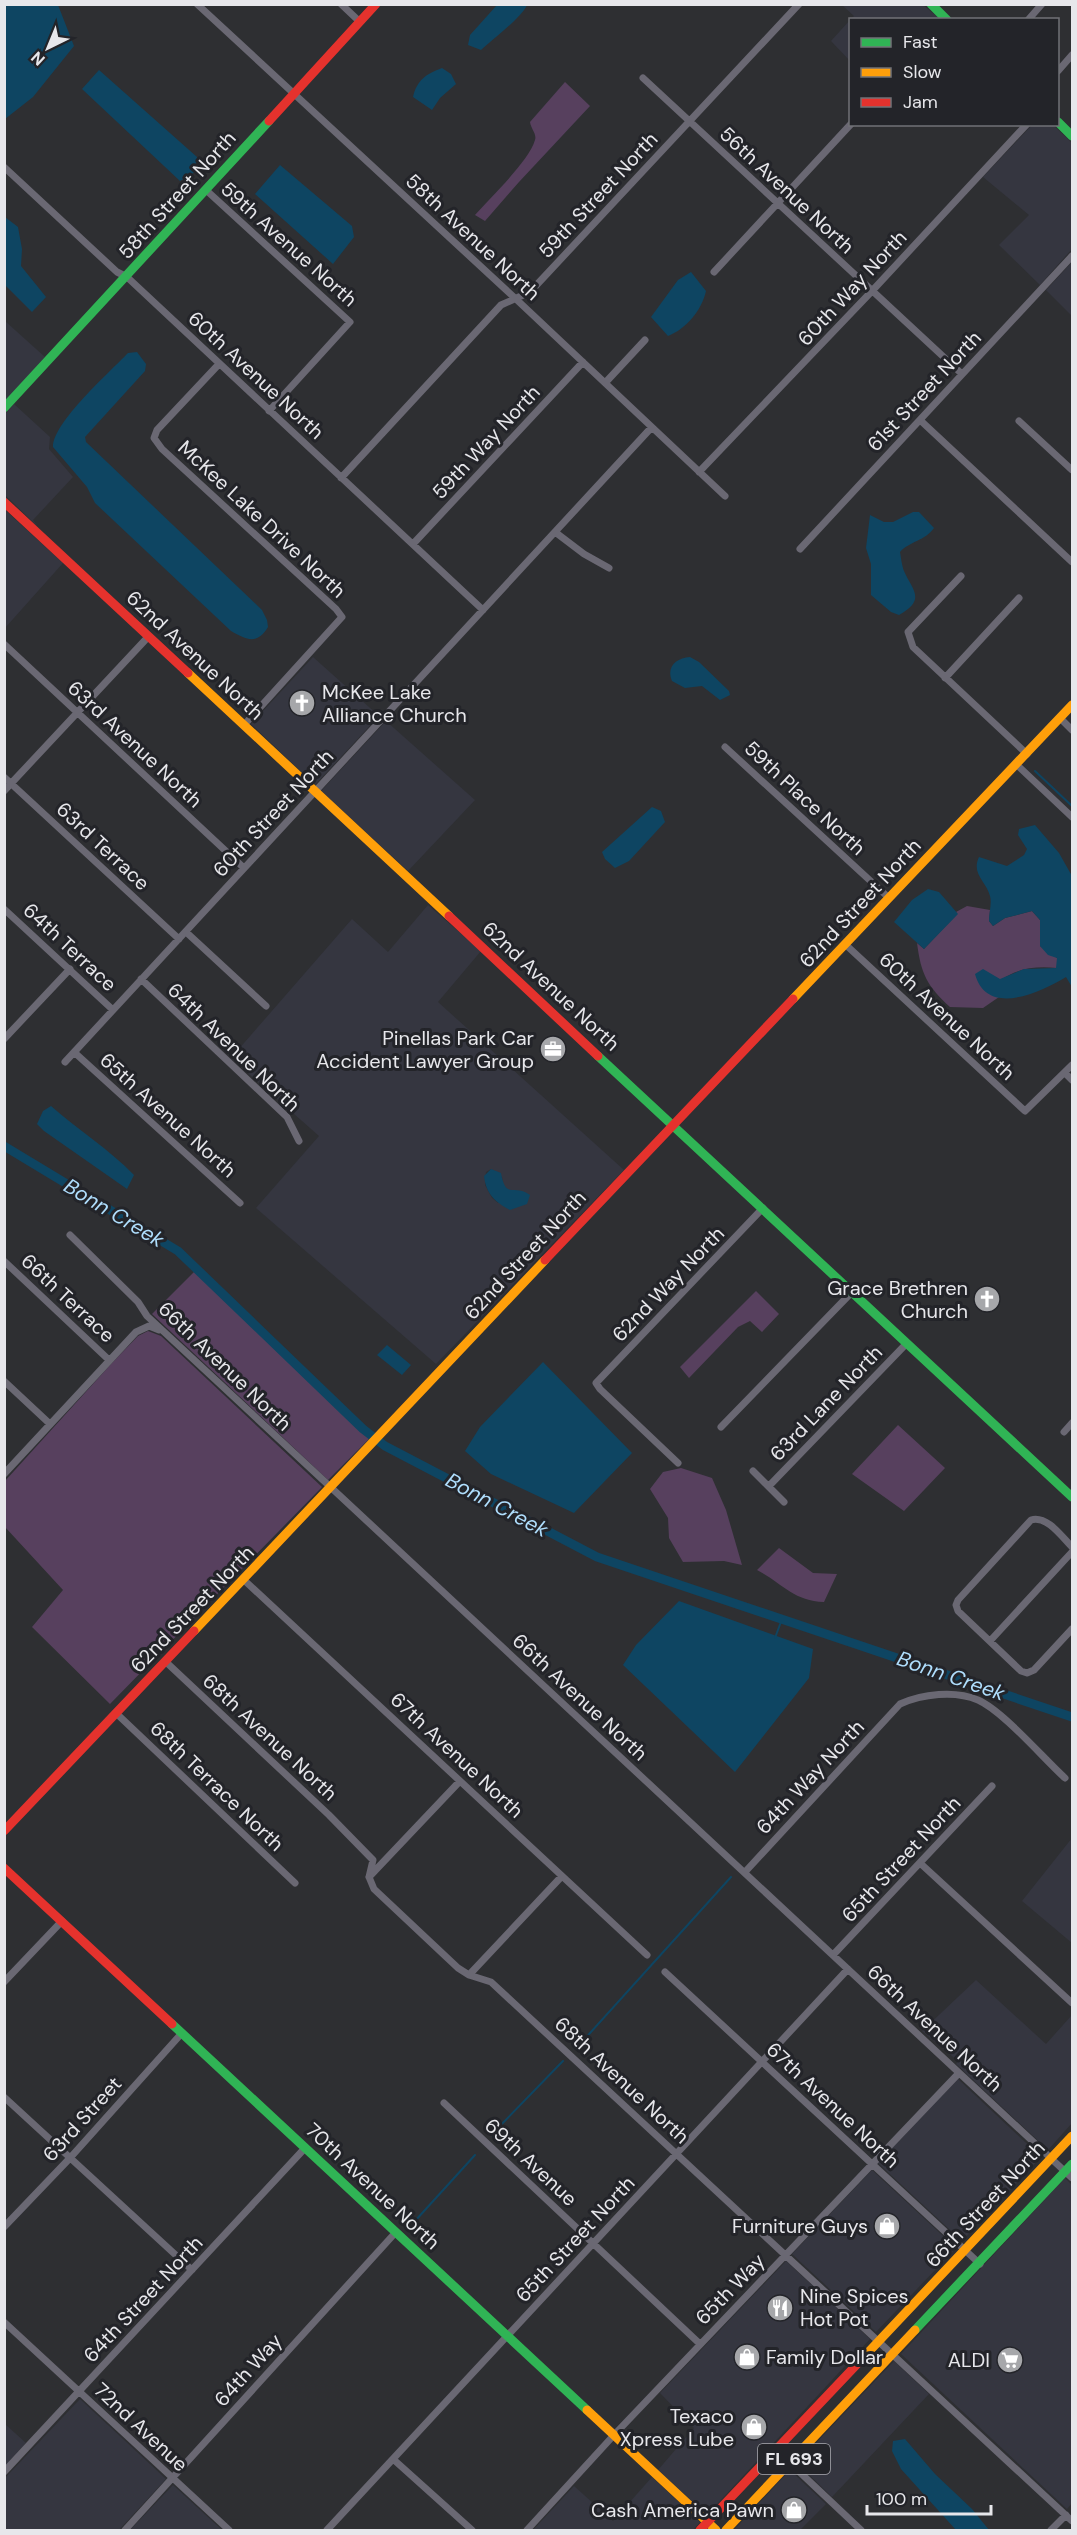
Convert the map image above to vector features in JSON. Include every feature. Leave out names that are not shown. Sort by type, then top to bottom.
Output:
[{"type":"street","name":"58th Avenue North","points":[[197,4],[725,496]]},
{"type":"street","points":[[340,4],[360,22]]},
{"type":"street","name":"58th Street North","points":[[4,408],[376,4]]},
{"type":"street","name":"59th Street North","points":[[341,478],[501,305],[517,300],[530,292],[799,4]]},
{"type":"street","points":[[1030,18],[1042,4]]},
{"type":"street","points":[[931,5],[945,18]]},
{"type":"street","points":[[1059,70],[1072,55]]},
{"type":"street","name":"56th Avenue North","points":[[643,78],[962,374]]},
{"type":"street","points":[[1059,123],[1072,136]]},
{"type":"street","points":[[714,272],[849,126]]},
{"type":"street","name":"60th Way North","points":[[699,472],[872,291],[1024,126]]},
{"type":"street","name":"60th Avenue North","points":[[4,167],[117,272],[127,277],[483,610]]},
{"type":"street","name":"59th Avenue North","points":[[206,190],[350,322],[269,411]]},
{"type":"street","name":"61st Street North","points":[[800,549],[1072,256]]},
{"type":"street","points":[[605,383],[645,340]]},
{"type":"street","name":"59th Way North","points":[[413,544],[583,362]]},
{"type":"street","name":"McKee Lake Drive North","points":[[219,364],[157,430],[154,438],[162,449],[336,609],[342,618],[244,725]]},
{"type":"street","points":[[920,420],[1072,562]]},
{"type":"street","points":[[1019,421],[1072,470]]},
{"type":"street","name":"60th Street North","points":[[65,1062],[651,428]]},
{"type":"street","name":"62nd Avenue North","points":[[4,502],[1072,1497]]},
{"type":"street","points":[[555,532],[584,554],[609,568]]},
{"type":"street","points":[[961,576],[908,632],[913,648],[1027,754]]},
{"type":"street","points":[[945,678],[1019,598]]},
{"type":"street","points":[[4,791],[148,636]]},
{"type":"street","name":"63rd Avenue North","points":[[4,644],[244,868]]},
{"type":"street","name":"62nd Street North","points":[[4,1831],[1072,705]]},
{"type":"street","points":[[1060,718],[1072,730]]},
{"type":"street","name":"59th Place North","points":[[725,747],[889,898]]},
{"type":"street","points":[[1017,765],[1072,817]]},
{"type":"street","name":"63rd Terrace","points":[[4,777],[179,939]]},
{"type":"street","name":"64th Terrace","points":[[4,909],[113,1010]]},
{"type":"street","points":[[186,932],[266,1006]]},
{"type":"street","name":"60th Avenue North","points":[[846,945],[1025,1111],[1065,1073]]},
{"type":"street","points":[[4,1040],[70,969]]},
{"type":"street","name":"64th Avenue North","points":[[141,979],[288,1117],[299,1141]]},
{"type":"street","name":"65th Avenue North","points":[[74,1052],[240,1203]]},
{"type":"street","points":[[1072,1065],[1065,1073],[1072,1080]]},
{"type":"street","name":"62nd Way North","points":[[678,1463],[596,1383],[763,1208]]},
{"type":"street","name":"66th Avenue North","points":[[70,1235],[138,1302],[147,1316],[330,1489],[1069,2175]]},
{"type":"street","name":"66th Terrace","points":[[4,1261],[109,1360]]},
{"type":"street","points":[[721,1427],[852,1292]]},
{"type":"street","points":[[4,1474],[136,1332],[149,1326],[164,1332]]},
{"type":"street","name":"63rd Lane North","points":[[769,1486],[907,1343]]},
{"type":"street","points":[[4,1381],[50,1424]]},
{"type":"street","points":[[1064,1432],[1072,1423]]},
{"type":"street","name":"63rd Lane North","points":[[753,1471],[784,1502]]},
{"type":"street","points":[[1072,1547],[1044,1520],[1037,1518],[1031,1520],[958,1599],[956,1605],[958,1611],[1021,1671],[1027,1673],[1034,1670],[1072,1629]]},
{"type":"street","points":[[990,1641],[1072,1552]]},
{"type":"street","name":"67th Avenue North","points":[[244,1580],[647,1955]]},
{"type":"street","name":"68th Avenue North","points":[[166,1662],[329,1815],[373,1860],[369,1877],[374,1888],[458,1968],[469,1975],[491,1982],[1072,2522]]},
{"type":"street","name":"64th Way North","points":[[745,1872],[900,1704],[914,1698],[930,1696],[975,1699],[996,1712],[1065,1778]]},
{"type":"street","name":"68th Terrace North","points":[[117,1714],[295,1883]]},
{"type":"street","points":[[369,1877],[460,1781]]},
{"type":"street","name":"65th Street North","points":[[833,1955],[992,1786]]},
{"type":"street","points":[[920,1863],[1072,2003]]},
{"type":"street","name":"70th Avenue North","points":[[4,1868],[716,2530]]},
{"type":"street","points":[[469,1975],[562,1876]]},
{"type":"street","points":[[4,1982],[62,1921]]},
{"type":"street","name":"65th Street North","points":[[327,2530],[848,1969]]},
{"type":"street","name":"67th Avenue North","points":[[664,1972],[980,2264]]},
{"type":"street","name":"63rd Street","points":[[4,2227],[70,2158],[182,2033]]},
{"type":"street","name":"65th Way","points":[[527,2530],[614,2435],[958,2073]]},
{"type":"street","points":[[4,2097],[192,2270]]},
{"type":"street","name":"69th Avenue","points":[[444,2103],[700,2344]]},
{"type":"street","name":"66th Street North","points":[[700,2530],[966,2251],[1072,2136]]},
{"type":"street","name":"64th Street North","points":[[4,2472],[305,2148]]},
{"type":"street","name":"66th Street North","points":[[726,2530],[980,2264],[1069,2175],[1072,2164]]},
{"type":"street","name":"64th Way","points":[[124,2530],[396,2232]]},
{"type":"street","name":"72nd Avenue","points":[[4,2322],[229,2530]]},
{"type":"street","points":[[781,2444],[790,2463],[861,2530]]},
{"type":"street","points":[[393,2459],[472,2530]]},
{"type":"street","points":[[1052,2530],[1066,2515]]},
{"type":"shaded area","points":[[842,5],[923,5],[939,18],[852,18],[854,16]]},
{"type":"shaded area","points":[[849,21],[849,60],[831,41]]},
{"type":"shaded area","points":[[565,82],[590,106],[485,221],[475,215],[525,158],[535,138],[530,122]]},
{"type":"shaded area","points":[[1031,126],[1054,126],[1072,143],[1072,249],[1040,285],[999,245],[1029,215],[983,177]]},
{"type":"shaded area","points":[[1072,262],[1072,316],[1046,290]]},
{"type":"shaded area","points":[[5,321],[45,357],[5,402]]},
{"type":"shaded area","points":[[14,404],[50,437],[49,449],[73,477],[33,520],[38,527],[5,495],[5,414]]},
{"type":"shaded area","points":[[4,509],[63,563],[5,628],[4,628]]},
{"type":"shaded area","points":[[313,657],[379,716],[315,785],[251,724]]},
{"type":"shaded area","points":[[386,721],[475,800],[408,871],[321,791]]},
{"type":"shaded area","points":[[428,905],[481,951],[438,1002],[624,1170],[436,1364],[256,1208],[319,1136],[231,1058],[352,919],[388,952]],"holes":[[[491,1169],[502,1177],[503,1185],[508,1190],[516,1191],[498,1203],[492,1198],[485,1185],[486,1172]]]},
{"type":"shaded area","points":[[967,906],[990,910],[989,921],[993,926],[1005,918],[1032,911],[1040,920],[1040,946],[1057,958],[1057,968],[1027,969],[1010,974],[987,992],[999,997],[983,1008],[950,1007],[926,979],[917,943],[924,949],[957,914],[956,912]]},
{"type":"shaded area","points":[[195,1271],[370,1438],[328,1480],[152,1314]]},
{"type":"shaded area","points":[[756,1291],[779,1314],[762,1332],[750,1321],[738,1327],[689,1378],[680,1367]]},
{"type":"shaded area","points":[[148,1331],[161,1336],[322,1487],[110,1704],[32,1627],[63,1590],[5,1527],[5,1481],[112,1363],[138,1336]]},
{"type":"shaded area","points":[[898,1425],[945,1468],[904,1511],[852,1474]]},
{"type":"shaded area","points":[[681,1468],[712,1478],[726,1510],[742,1565],[724,1561],[683,1562],[669,1538],[668,1518],[650,1489],[663,1472]]},
{"type":"shaded area","points":[[779,1548],[813,1573],[837,1574],[824,1602],[796,1595],[757,1570]]},
{"type":"shaded area","points":[[1072,1838],[1072,1943],[1022,1901]]},
{"type":"shaded area","points":[[976,1980],[1046,2044],[1072,2015],[1072,2123],[1048,2150],[956,2064],[958,2061],[922,2031]]},
{"type":"shaded area","points":[[958,2079],[1041,2157],[962,2241],[878,2163]]},
{"type":"shaded area","points":[[872,2170],[956,2248],[876,2332],[792,2254]]},
{"type":"shaded area","points":[[1065,2178],[1072,2185],[1072,2503],[1067,2509],[901,2354]]},
{"type":"shaded area","points":[[786,2261],[870,2339],[707,2515],[658,2470],[694,2428],[660,2393]]},
{"type":"shaded area","points":[[894,2361],[929,2394],[832,2497],[797,2463]]},
{"type":"shaded area","points":[[80,2399],[166,2479],[119,2530],[4,2529],[5,2478]]},
{"type":"shaded area","points":[[5,2424],[26,2443],[5,2466]]},
{"type":"shaded area","points":[[790,2470],[826,2504],[800,2530],[734,2530]]},
{"type":"shaded area","points":[[652,2477],[700,2522],[693,2530],[533,2530],[574,2486],[613,2521]]},
{"type":"shaded area","points":[[173,2485],[222,2530],[130,2530]]},
{"type":"water","points":[[5,4],[58,5],[74,46],[33,97],[5,119]]},
{"type":"water","points":[[497,5],[527,5],[513,22],[481,50],[468,45],[470,35]]},
{"type":"water","points":[[442,68],[451,74],[456,84],[440,98],[432,110],[413,97],[423,78]]},
{"type":"water","points":[[99,70],[197,157],[195,172],[180,181],[82,89]]},
{"type":"water","points":[[280,165],[352,226],[354,237],[333,264],[255,194]]},
{"type":"water","points":[[5,217],[18,227],[22,249],[21,266],[46,297],[32,312],[5,285]]},
{"type":"water","points":[[691,272],[706,291],[704,298],[697,312],[687,324],[668,336],[651,317],[678,280]]},
{"type":"water","points":[[137,352],[146,364],[145,371],[85,437],[86,442],[262,610],[268,627],[256,639],[242,637],[231,631],[95,503],[87,487],[53,447],[55,437],[72,411],[128,353]]},
{"type":"water","points":[[913,512],[919,512],[934,528],[926,536],[900,552],[903,569],[915,594],[915,599],[908,609],[899,615],[891,612],[871,595],[871,564],[866,548],[870,515],[884,522],[893,522]]},
{"type":"water","points":[[690,657],[699,662],[729,691],[730,695],[720,700],[702,686],[685,688],[672,681],[670,671],[674,664],[680,659]]},
{"type":"water","points":[[652,807],[661,811],[665,822],[629,861],[615,868],[605,859],[602,852]]},
{"type":"water","points":[[1035,825],[1059,853],[1072,876],[1072,987],[1066,977],[1029,994],[1016,998],[1002,998],[991,995],[981,987],[975,974],[983,969],[1000,979],[1024,969],[1056,968],[1057,958],[1048,955],[1040,946],[1040,920],[1032,911],[1005,918],[993,926],[989,921],[990,896],[978,873],[977,863],[979,857],[1007,866],[1024,855],[1027,849],[1018,835],[1019,829]]},
{"type":"water","points":[[928,889],[939,892],[958,914],[924,949],[894,922],[912,900]]},
{"type":"water","points":[[51,1106],[134,1175],[127,1189],[37,1124],[43,1111]]},
{"type":"water","points":[[491,1169],[501,1173],[505,1187],[508,1189],[519,1190],[530,1195],[527,1204],[510,1210],[500,1204],[487,1188],[484,1176]]},
{"type":"water","points":[[387,1345],[411,1365],[402,1375],[377,1355]]},
{"type":"water","points":[[543,1362],[632,1453],[574,1513],[491,1474],[465,1451],[480,1427]]},
{"type":"water","points":[[679,1601],[813,1649],[809,1678],[735,1772],[623,1665],[636,1645]]},
{"type":"water","points":[[905,2439],[989,2530],[956,2530],[901,2469],[892,2451],[893,2441]]},
{"type":"waterway","points":[[1035,771],[1072,806]]},
{"type":"waterway","name":"Bonn Creek","points":[[4,1146],[178,1251],[363,1429],[385,1446],[597,1557],[1072,1717]]},
{"type":"waterway","points":[[775,1638],[782,1619]]},
{"type":"waterway","points":[[581,2043],[731,1877]]},
{"type":"waterway","points":[[493,2137],[496,2130],[563,2061]]},
{"type":"waterway","points":[[415,2221],[475,2155]]},
{"type":"traffic: fast","points":[[931,4],[945,18]]},
{"type":"traffic: fast","points":[[4,408],[269,121]]},
{"type":"traffic: fast","points":[[1059,123],[1072,136]]},
{"type":"traffic: fast","points":[[598,1056],[1072,1497]]},
{"type":"traffic: fast","points":[[172,2024],[587,2410]]},
{"type":"traffic: fast","points":[[915,2330],[1072,2164]]},
{"type":"traffic: slow","points":[[188,673],[449,916]]},
{"type":"traffic: slow","points":[[793,999],[1072,705]]},
{"type":"traffic: slow","points":[[194,1631],[545,1260]]},
{"type":"traffic: slow","points":[[861,2360],[1072,2136]]},
{"type":"traffic: slow","points":[[726,2530],[915,2330]]},
{"type":"traffic: slow","points":[[587,2410],[716,2530]]},
{"type":"traffic: jam","points":[[269,121],[376,4]]},
{"type":"traffic: jam","points":[[4,502],[188,673]]},
{"type":"traffic: jam","points":[[449,916],[598,1056]]},
{"type":"traffic: jam","points":[[545,1260],[793,999]]},
{"type":"traffic: jam","points":[[4,1831],[194,1631]]},
{"type":"traffic: jam","points":[[4,1868],[172,2024]]},
{"type":"traffic: jam","points":[[700,2530],[861,2360]]},
{"type":"place","name":"McKee Lake Alliance Church","points":[[302,703]]},
{"type":"place","name":"Pinellas Park Car Accident Lawyer Group","points":[[553,1049]]},
{"type":"place","name":"Grace Brethren Church","points":[[987,1299]]},
{"type":"place","name":"Furniture Guys","points":[[887,2226]]},
{"type":"place","name":"Nine Spices Hot Pot","points":[[780,2308]]},
{"type":"place","name":"Family Dollar","points":[[747,2357]]},
{"type":"place","name":"ALDI","points":[[1010,2360]]},
{"type":"place","name":"Texaco Xpress Lube","points":[[754,2427]]},
{"type":"place","name":"Cash America Pawn","points":[[794,2510]]}]
